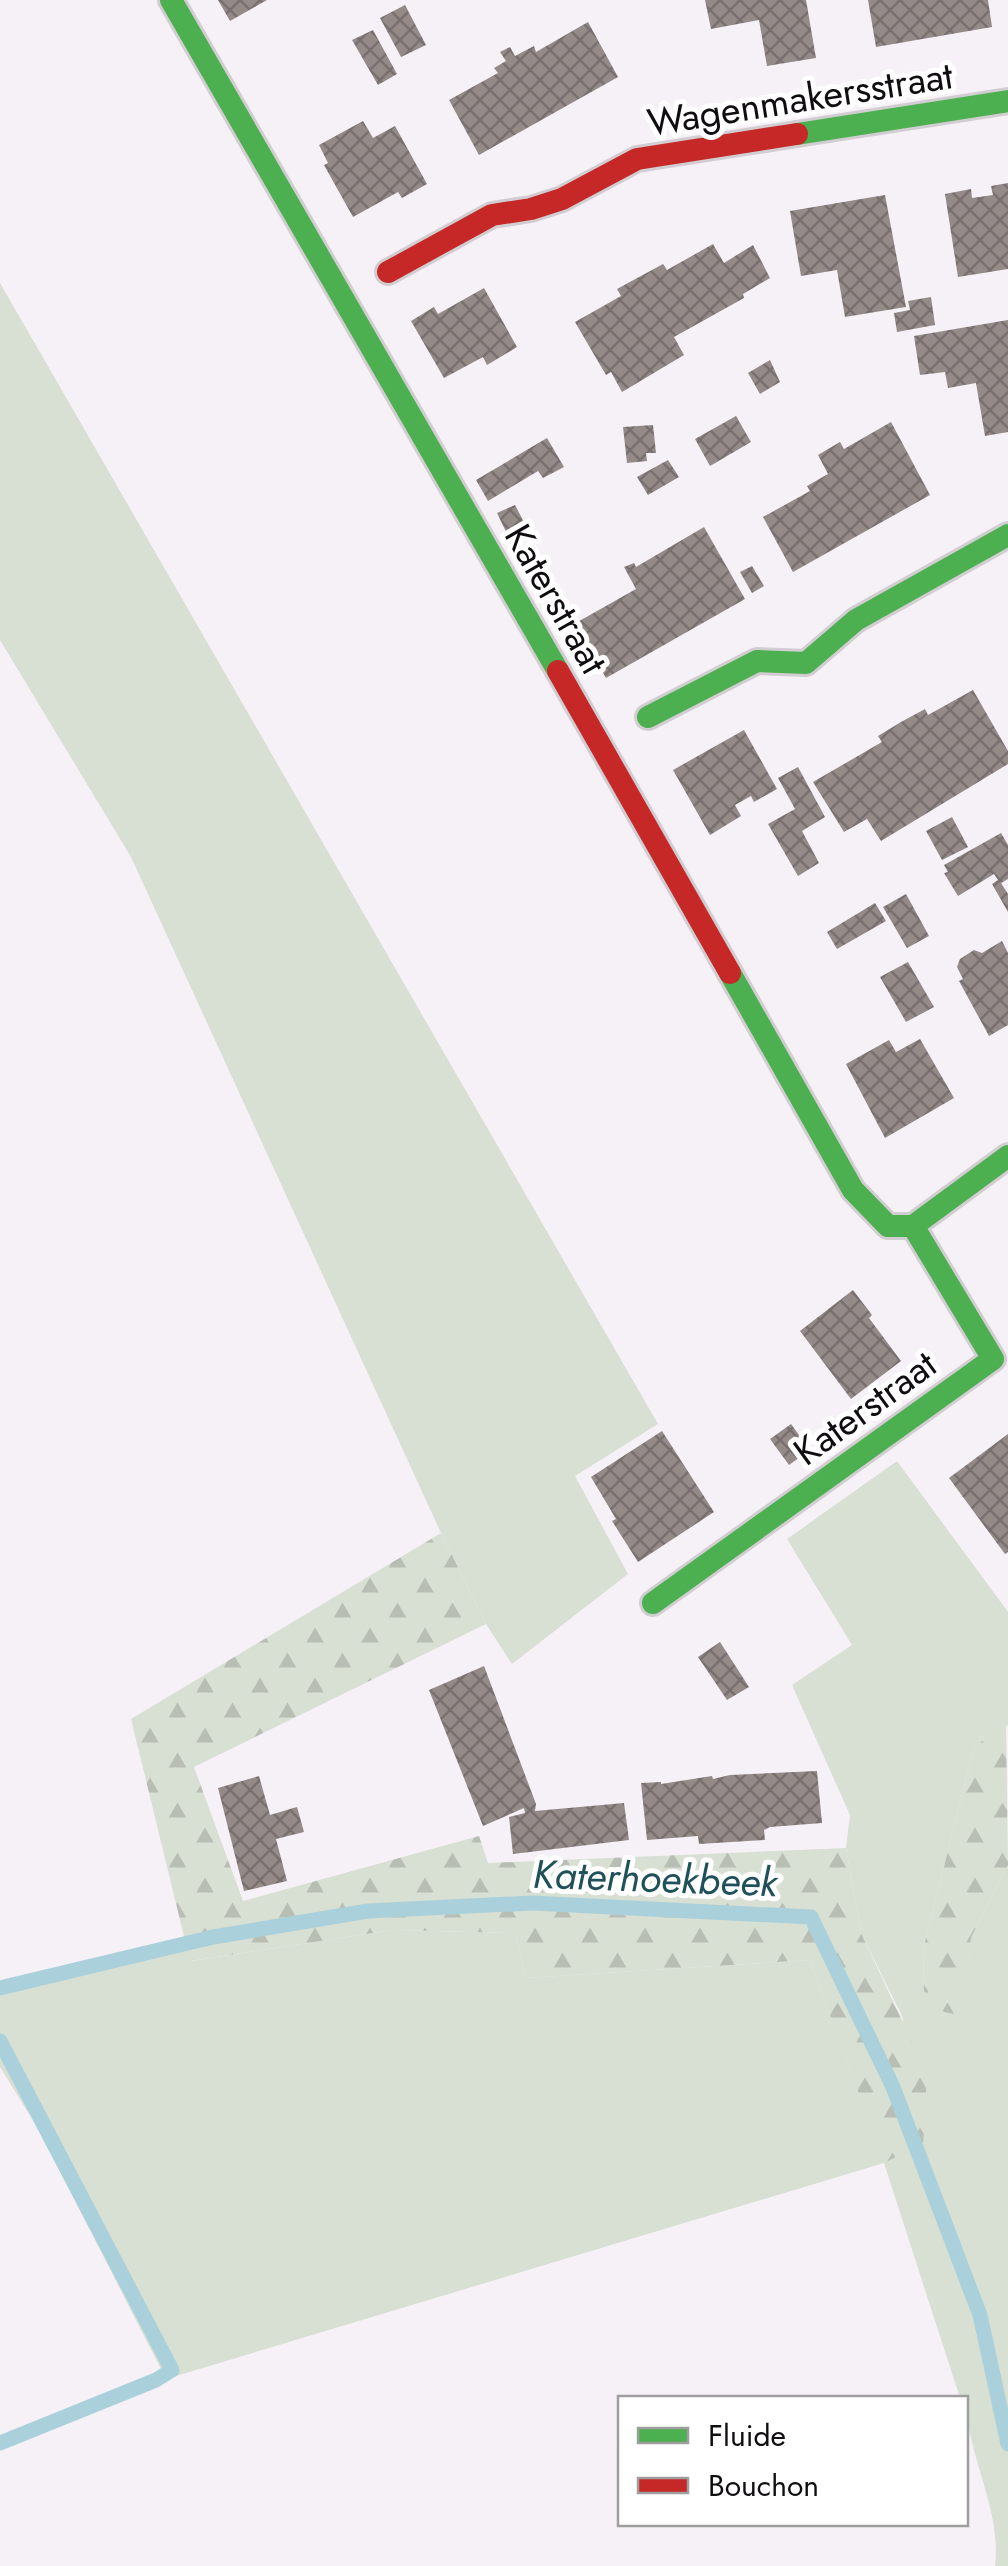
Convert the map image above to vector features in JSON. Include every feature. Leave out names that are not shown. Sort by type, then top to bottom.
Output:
[{"type":"street","name":"Katerstraat","points":[[171,0],[853,1190],[888,1226],[912,1226],[992,1359],[653,1603]]},
{"type":"street","name":"Wagenmakersstraat","points":[[388,272],[492,215],[532,209],[562,198],[636,159],[1008,101]]},
{"type":"street","points":[[648,717],[757,661],[806,663],[856,620],[1008,535]]},
{"type":"street","points":[[912,1226],[1008,1156]]},
{"type":"green space","points":[[0,283],[658,1424],[575,1476],[628,1574],[512,1664],[486,1624],[441,1533],[131,857],[0,640]]},
{"type":"green space","points":[[897,1461],[1008,1612],[1008,1725],[974,1747],[923,1950],[924,1991],[964,2016],[971,1938],[1008,1865],[1008,2566],[995,2566],[993,2523],[972,2440],[968,2396],[959,2396],[884,2163],[166,2379],[39,2130],[0,2067],[0,1984],[185,1941],[191,1961],[393,1930],[515,1933],[526,1978],[810,1960],[884,2162],[903,2018],[861,1933],[846,1848],[850,1815],[792,1685],[852,1645],[787,1539]]},
{"type":"green space","points":[[441,1533],[486,1624],[194,1767],[243,1901],[479,1836],[488,1863],[846,1848],[861,1933],[923,2065],[927,2098],[923,2143],[884,2163],[810,1960],[526,1978],[515,1933],[393,1930],[190,1961],[131,1719]]},
{"type":"green space","points":[[1006,1724],[1008,1865],[971,1938],[965,2016],[944,2012],[924,1991],[923,1950],[974,1747]]},
{"type":"building","points":[[218,0],[267,0],[230,21]]},
{"type":"building","points":[[705,0],[806,0],[816,58],[767,66],[759,20],[711,29]]},
{"type":"building","points":[[868,0],[988,0],[992,27],[876,47]]},
{"type":"building","points":[[405,5],[426,45],[401,57],[380,18]]},
{"type":"building","points":[[588,22],[618,77],[479,155],[449,100],[498,73],[494,68],[506,61],[500,52],[510,47],[515,56],[534,46],[536,52]]},
{"type":"building","points":[[373,30],[397,74],[378,85],[352,40]]},
{"type":"building","points":[[363,121],[373,138],[395,126],[427,184],[402,198],[398,192],[353,217],[324,165],[328,163],[319,145]]},
{"type":"building","points":[[1008,183],[1008,269],[958,277],[945,194],[971,189],[972,198],[993,195],[991,186]]},
{"type":"building","points":[[885,195],[906,307],[845,317],[837,270],[801,276],[790,211]]},
{"type":"building","points":[[713,244],[724,263],[753,245],[770,278],[743,294],[744,298],[674,337],[684,355],[622,392],[611,372],[606,375],[575,322],[621,296],[617,289],[663,264],[667,270]]},
{"type":"building","points":[[484,288],[517,347],[487,365],[483,357],[444,378],[411,321],[434,307],[438,314]]},
{"type":"building","points":[[931,297],[935,325],[897,332],[894,313],[910,310],[908,301]]},
{"type":"building","points":[[1008,320],[1008,432],[985,436],[976,383],[948,388],[945,372],[920,375],[914,336]]},
{"type":"building","points":[[770,360],[780,382],[760,394],[748,373]]},
{"type":"building","points":[[736,416],[751,442],[710,466],[695,439]]},
{"type":"building","points":[[891,422],[930,495],[793,572],[763,517],[810,491],[807,486],[828,474],[818,455],[840,442],[844,449]]},
{"type":"building","points":[[653,425],[656,453],[646,453],[647,461],[627,463],[623,427]]},
{"type":"building","points":[[547,438],[564,467],[543,478],[538,471],[488,501],[476,480]]},
{"type":"building","points":[[668,460],[679,477],[648,495],[637,477]]},
{"type":"building","points":[[515,505],[527,528],[509,538],[497,513]]},
{"type":"building","points":[[704,527],[745,599],[606,678],[574,624],[636,589],[624,567],[634,563],[636,567]]},
{"type":"building","points":[[752,566],[764,586],[752,593],[740,572]]},
{"type":"building","points":[[973,690],[1008,751],[1008,764],[881,841],[867,819],[844,832],[813,782],[882,742],[878,736],[901,722],[925,709],[928,715]]},
{"type":"building","points":[[744,730],[777,789],[754,802],[751,796],[735,805],[741,816],[710,835],[673,770]]},
{"type":"building","points":[[798,767],[825,817],[802,831],[819,863],[798,876],[768,824],[795,809],[778,778]]},
{"type":"building","points":[[952,817],[968,847],[942,860],[926,831]]},
{"type":"building","points":[[1001,833],[1008,845],[1008,879],[1001,883],[1008,894],[1008,912],[992,884],[998,880],[994,874],[958,896],[944,873],[948,872],[944,865]]},
{"type":"building","points":[[906,894],[929,936],[907,948],[883,907]]},
{"type":"building","points":[[875,903],[886,921],[837,949],[827,932]]},
{"type":"building","points":[[1002,941],[1008,953],[1008,1025],[989,1036],[959,981],[963,979],[957,967],[960,959],[974,950],[982,953]]},
{"type":"building","points":[[908,962],[934,1007],[906,1022],[880,977]]},
{"type":"building","points":[[920,1039],[954,1098],[885,1138],[846,1064],[889,1040],[896,1052]]},
{"type":"building","points":[[853,1290],[901,1361],[851,1399],[800,1331]]},
{"type":"building","points":[[791,1424],[810,1450],[789,1465],[770,1439]]},
{"type":"building","points":[[662,1431],[714,1512],[638,1562],[591,1477]]},
{"type":"building","points":[[1008,1434],[1008,1552],[1005,1554],[949,1478]]},
{"type":"building","points":[[720,1642],[749,1687],[727,1700],[698,1657]]},
{"type":"building","points":[[484,1666],[536,1804],[535,1811],[624,1803],[629,1840],[513,1854],[509,1817],[525,1813],[524,1808],[483,1826],[429,1690]]},
{"type":"building","points":[[817,1771],[822,1823],[770,1827],[764,1830],[765,1840],[699,1844],[698,1836],[647,1840],[641,1783]]},
{"type":"building","points":[[259,1776],[270,1815],[297,1807],[304,1832],[276,1839],[287,1881],[244,1891],[218,1788]]},
{"type":"waterway","name":"Katerhoekbeek","points":[[0,1988],[213,1937],[368,1911],[532,1903],[811,1917],[893,2087],[980,2315],[1008,2444]]},
{"type":"waterway","points":[[0,2041],[172,2370],[0,2443]]},
{"type":"traffic: fast","points":[[171,0],[558,671]]},
{"type":"traffic: fast","points":[[797,134],[1008,101]]},
{"type":"traffic: fast","points":[[648,717],[757,661],[806,663],[856,620],[1008,535]]},
{"type":"traffic: fast","points":[[730,973],[853,1190],[888,1226],[913,1226],[1008,1156]]},
{"type":"traffic: fast","points":[[653,1603],[993,1359],[913,1226]]},
{"type":"traffic: jam","points":[[388,272],[492,215],[562,199],[637,159],[797,134]]},
{"type":"traffic: jam","points":[[558,671],[730,973]]}]
